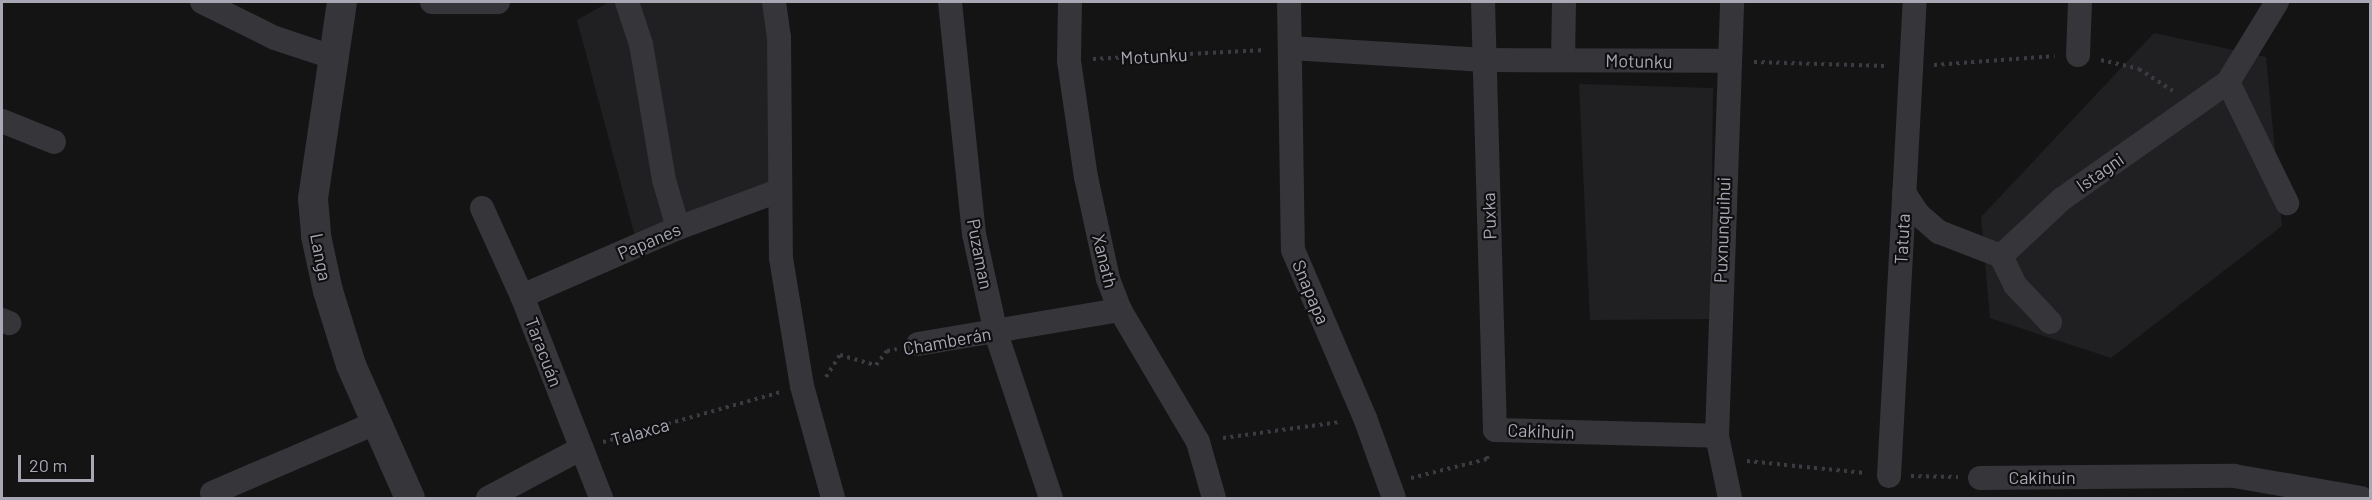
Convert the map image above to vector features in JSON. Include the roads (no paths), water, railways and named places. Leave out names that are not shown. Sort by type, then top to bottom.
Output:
[{"type":"street","points":[[202,2],[275,38],[335,58]]},
{"type":"street","name":"Langa","points":[[342,2],[313,199],[316,236],[328,291],[351,364],[410,498]]},
{"type":"street","points":[[432,2],[498,2]]},
{"type":"street","points":[[627,2],[641,44],[664,180],[678,228]]},
{"type":"street","points":[[774,2],[779,37],[778,191],[781,258],[800,375],[833,498]]},
{"type":"street","name":"Puzaman","points":[[950,2],[974,234],[996,333],[1051,498]]},
{"type":"street","name":"Xanath","points":[[1070,2],[1069,61],[1086,177],[1108,279],[1120,310],[1198,442],[1214,498]]},
{"type":"street","name":"Snapapa","points":[[1289,2],[1293,250],[1365,418],[1392,491]]},
{"type":"street","name":"Puxka","points":[[1483,2],[1495,430]]},
{"type":"street","points":[[1563,60],[1564,2]]},
{"type":"street","name":"Puxnunquihui","points":[[1730,498],[1719,447],[1727,61],[1732,2]]},
{"type":"street","name":"Tatuta","points":[[1889,476],[1916,2]]},
{"type":"street","points":[[2078,55],[2080,2]]},
{"type":"street","name":"Istagni","points":[[2001,256],[2062,199],[2228,82],[2277,2]]},
{"type":"street","name":"Motunku","points":[[1290,48],[1485,60],[1727,61]]},
{"type":"street","points":[[2228,82],[2287,203]]},
{"type":"street","points":[[2,121],[54,142]]},
{"type":"street","name":"Papanes","points":[[522,296],[678,228],[778,191]]},
{"type":"street","points":[[1904,193],[1918,214],[1939,232],[2001,256],[2015,285],[2050,322]]},
{"type":"street","name":"Taracuán","points":[[482,208],[522,296],[601,498]]},
{"type":"street","name":"Chamberán","points":[[918,344],[996,333],[1120,310]]},
{"type":"street","points":[[212,493],[378,422]]},
{"type":"street","name":"Cakihuin","points":[[1495,430],[1719,447]]},
{"type":"street","points":[[488,498],[582,448]]},
{"type":"street","name":"Cakihuin","points":[[1980,477],[2234,476],[2361,498]]}]
